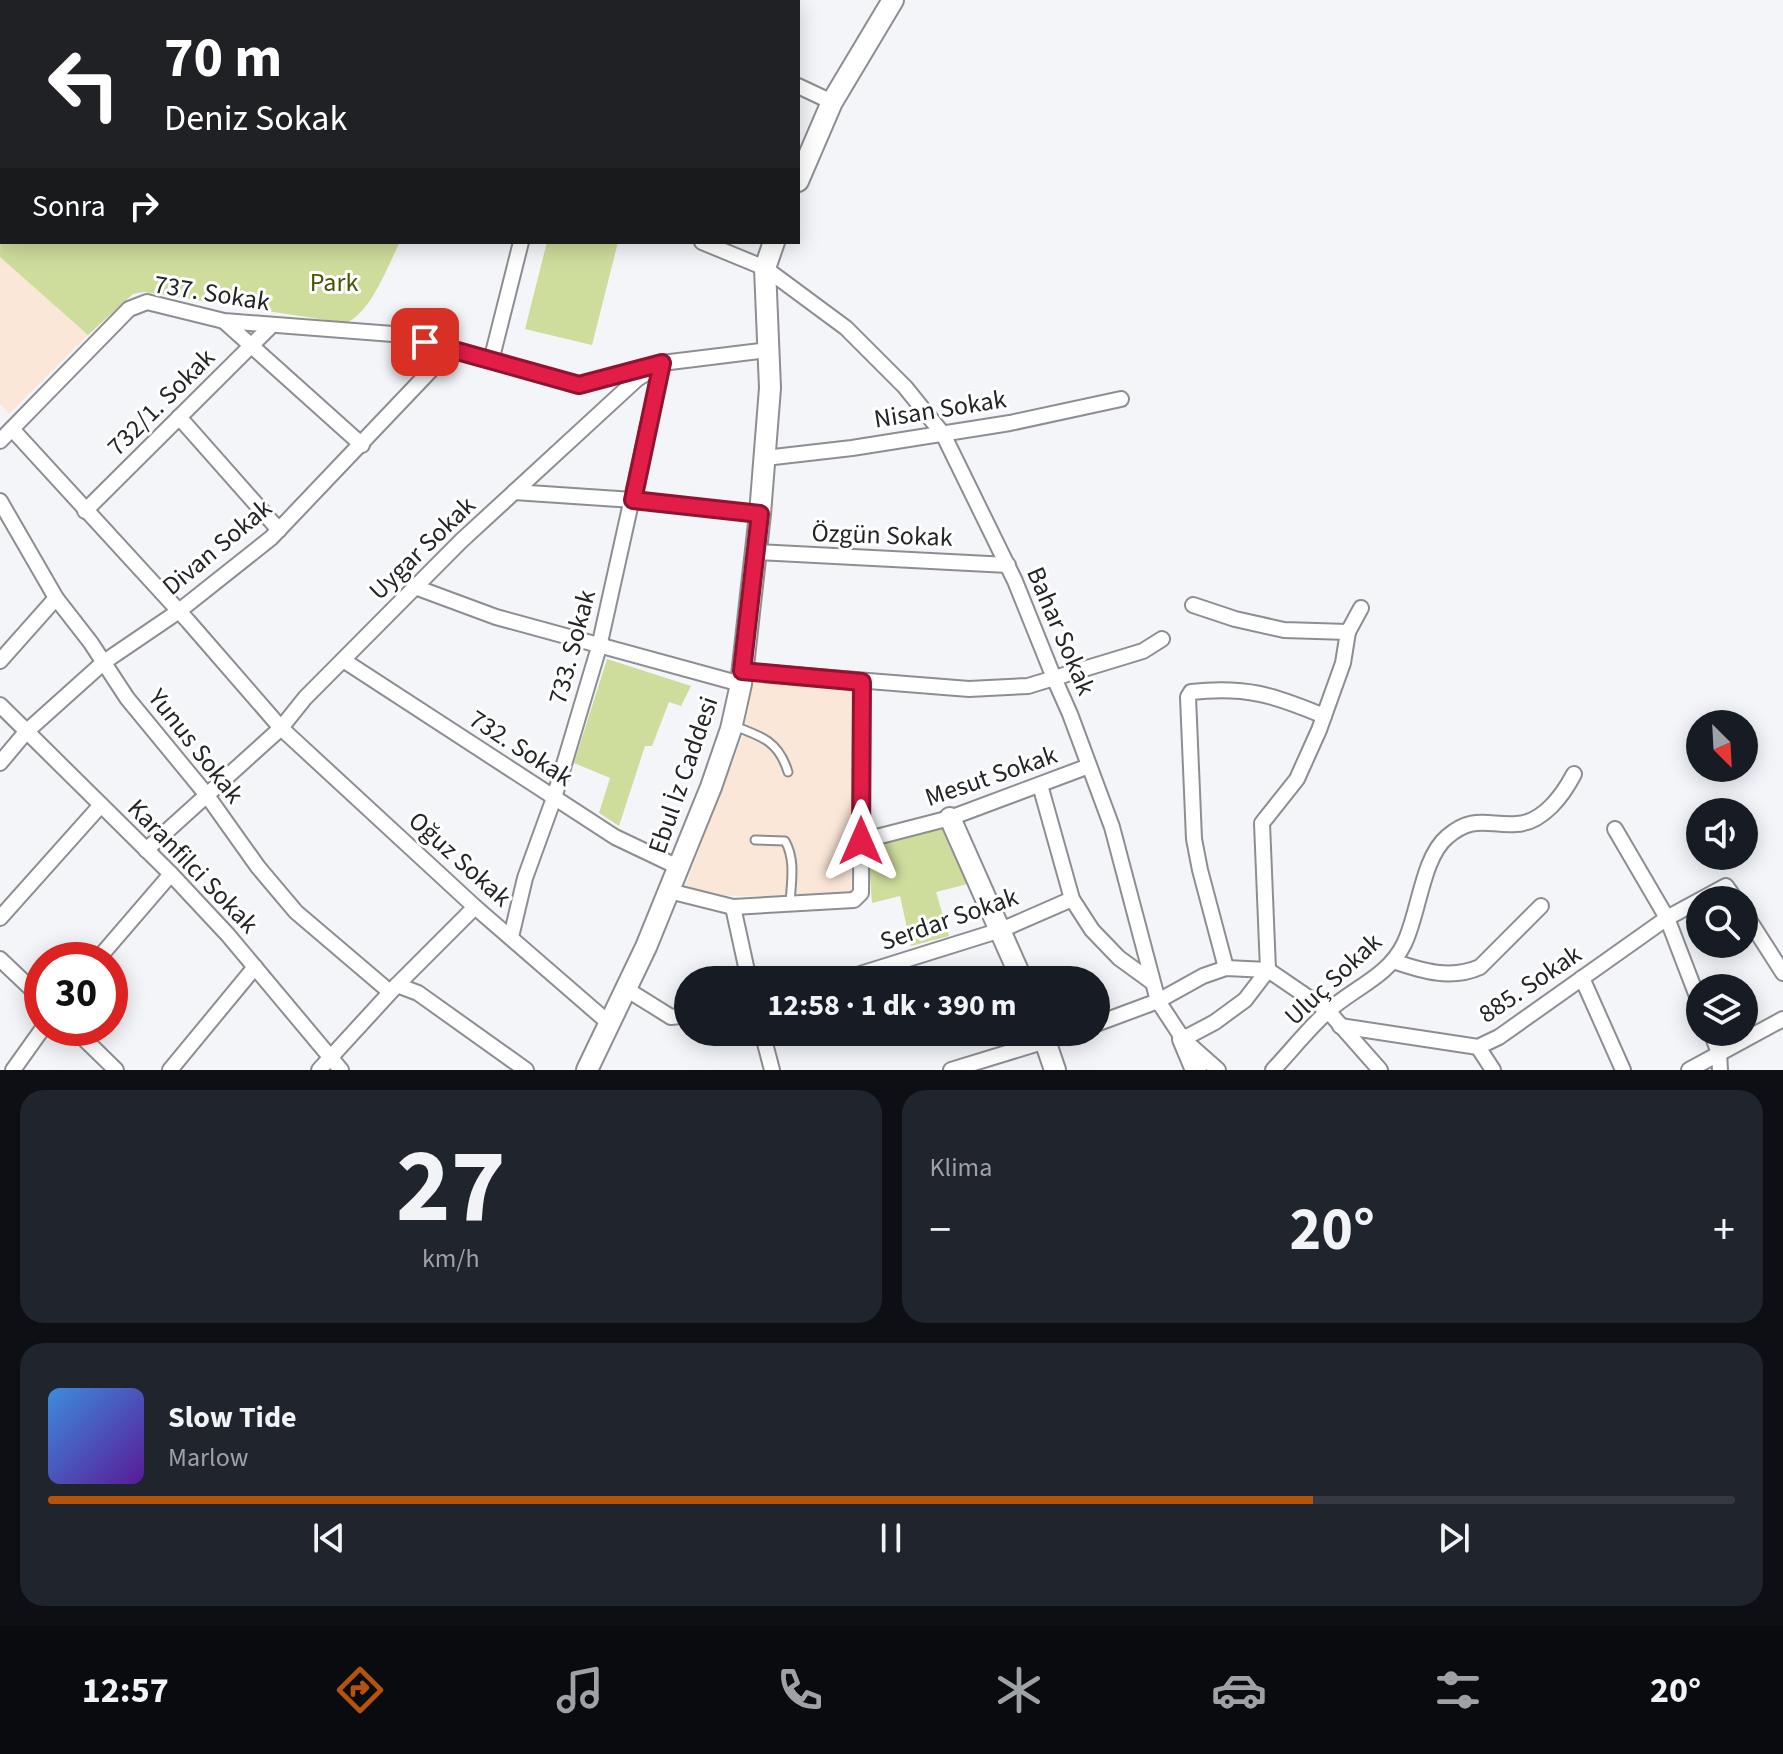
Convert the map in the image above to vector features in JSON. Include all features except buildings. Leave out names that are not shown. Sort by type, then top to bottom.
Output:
[{"type":"street","points":[[800,176],[832,102],[893,0]]},
{"type":"street","points":[[800,87],[832,102]]},
{"type":"street","points":[[491,361],[520,244]]},
{"type":"street","name":"Bahar Sokak","points":[[707,244],[765,268],[846,328],[905,387],[943,434],[1008,565],[1070,714],[1112,827],[1158,1001],[1183,1039],[1218,1070]]},
{"type":"street","name":"Ebul İz Caddesi","points":[[587,1070],[669,891],[732,726],[741,678],[765,458],[770,388],[765,268],[773,244]]},
{"type":"street","name":"737. Sokak","points":[[12,429],[129,309],[147,302],[224,321],[270,327],[393,334],[579,385],[662,363]]},
{"type":"street","points":[[224,321],[362,445]]},
{"type":"street","name":"732/1. Sokak","points":[[85,511],[270,327]]},
{"type":"street","name":"Divan Sokak","points":[[0,763],[26,732],[104,662],[179,611],[279,530],[450,350]]},
{"type":"street","name":"Uygar Sokak","points":[[146,850],[281,728],[305,698],[415,587],[637,379],[662,363],[768,350]]},
{"type":"street","name":"733. Sokak","points":[[511,937],[525,878],[554,798],[599,647],[662,363]]},
{"type":"street","name":"Nisan Sokak","points":[[765,458],[1010,423],[1121,399]]},
{"type":"street","points":[[179,417],[279,530]]},
{"type":"street","points":[[0,441],[12,429]]},
{"type":"street","name":"Oğuz Sokak","points":[[12,429],[179,611],[281,728],[475,907],[610,1024]]},
{"type":"street","points":[[514,492],[633,500],[760,514]]},
{"type":"street","name":"Yunus Sokak","points":[[0,501],[56,598],[127,698],[206,794],[258,867],[296,912],[394,988],[418,993],[526,1070]]},
{"type":"street","name":"Özgün Sokak","points":[[755,552],[1008,565]]},
{"type":"street","points":[[415,587],[496,617],[599,647],[741,678],[969,689],[1028,686],[1143,651],[1162,639]]},
{"type":"street","points":[[0,661],[56,598]]},
{"type":"street","points":[[1193,605],[1284,630],[1348,632]]},
{"type":"street","points":[[1196,1070],[1183,1039],[1215,1022],[1245,1000],[1268,970],[1262,823],[1297,779],[1343,663],[1348,632],[1361,608]]},
{"type":"street","name":"732. Sokak","points":[[343,660],[615,837],[678,867]]},
{"type":"street","points":[[669,891],[733,907],[854,900],[861,893],[862,682]]},
{"type":"street","points":[[1226,968],[1194,839],[1188,697],[1191,692],[1246,690],[1275,696],[1324,716]]},
{"type":"street","name":"Karanfilci Sokak","points":[[0,705],[171,874],[255,967],[341,1070]]},
{"type":"street","name":"Mesut Sokak","points":[[861,841],[950,818],[1089,766]]},
{"type":"street","name":"Uluç Sokak","points":[[1273,1070],[1328,1011],[1377,977],[1393,961],[1411,928],[1432,858],[1445,837],[1479,822],[1527,822],[1553,804],[1574,774]]},
{"type":"street","points":[[1040,785],[1072,899],[1092,930],[1119,958],[1152,982]]},
{"type":"street","points":[[0,918],[101,805]]},
{"type":"street","points":[[950,818],[1016,966]]},
{"type":"street","points":[[1615,829],[1667,918],[1688,974]]},
{"type":"street","points":[[112,942],[171,874]]},
{"type":"street","name":"Serdar Sokak","points":[[886,966],[1001,930],[1072,899]]},
{"type":"street","points":[[1393,961],[1450,975],[1470,971],[1480,967],[1541,906]]},
{"type":"street","points":[[319,1070],[394,988],[475,907]]},
{"type":"street","points":[[733,907],[746,966]]},
{"type":"street","name":"885. Sokak","points":[[1340,1026],[1478,1047],[1499,1037],[1686,908]]},
{"type":"street","points":[[1758,934],[1783,973]]},
{"type":"street","points":[[0,959],[24,982]]},
{"type":"street","points":[[170,1070],[255,967]]},
{"type":"street","points":[[1110,1019],[1158,1001],[1203,976],[1226,968],[1268,970],[1328,1011],[1380,1070]]},
{"type":"street","points":[[1582,978],[1623,1070]]},
{"type":"street","points":[[626,989],[674,1017]]},
{"type":"street","points":[[1689,1070],[1783,1019]]},
{"type":"street","points":[[13,1070],[30,1046]]},
{"type":"street","points":[[91,1046],[116,1070]]},
{"type":"street","points":[[766,1046],[772,1070]]},
{"type":"street","points":[[951,1070],[1019,1046]]},
{"type":"street","points":[[1047,1046],[1055,1070]]},
{"type":"street","points":[[1716,1046],[1720,1070]]},
{"type":"street","points":[[1478,1047],[1493,1070]]},
{"type":"lane","points":[[732,726],[768,741],[783,754],[788,772]]},
{"type":"lane","points":[[755,840],[785,841],[788,846],[792,866],[790,904]]},
{"type":"shaded area","points":[[0,257],[88,335],[9,414],[0,404]]},
{"type":"shaded area","points":[[753,682],[855,688],[851,895],[736,896],[686,892],[684,889],[743,735]]},
{"type":"green space","name":"Park","points":[[0,244],[399,244],[371,299],[355,318],[346,323],[144,292],[133,294],[88,335],[0,257]]},
{"type":"green space","points":[[546,244],[617,244],[592,345],[525,329]]},
{"type":"green space","points":[[607,659],[691,686],[681,706],[669,702],[652,746],[645,746],[619,826],[599,813],[610,778],[574,763]]},
{"type":"green space","points":[[944,828],[968,884],[936,892],[949,936],[911,946],[900,896],[872,903],[868,847]]},
{"type":"route","points":[[425,342],[579,385],[662,363],[633,500],[760,514],[742,671],[862,682],[861,841]]}]
